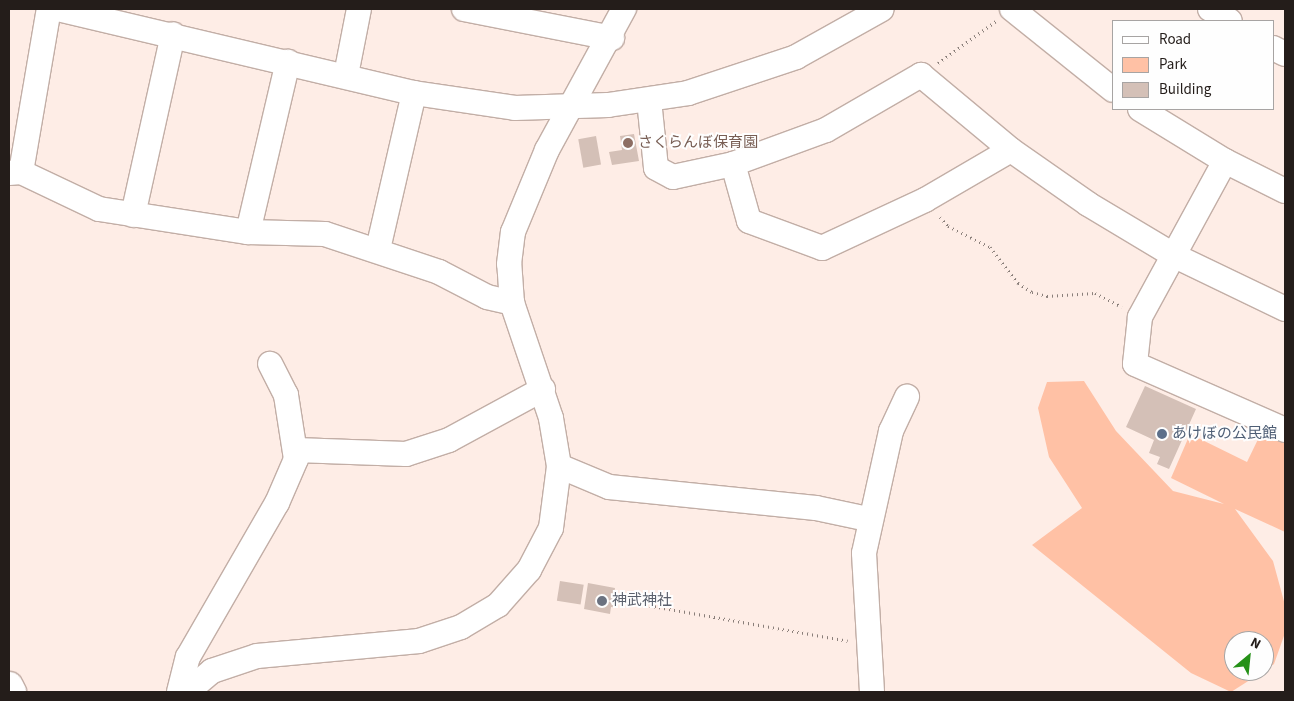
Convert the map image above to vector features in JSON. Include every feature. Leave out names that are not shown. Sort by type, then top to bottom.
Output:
[{"type":"street","points":[[49,9],[15,173],[99,209],[248,232],[325,234],[378,249],[512,303]]},
{"type":"street","points":[[58,9],[173,34],[414,93],[515,108],[570,108],[649,100],[745,77],[796,57],[882,9]]},
{"type":"street","points":[[346,75],[359,9]]},
{"type":"street","points":[[464,9],[612,38]]},
{"type":"street","points":[[187,692],[212,671],[257,656],[419,642],[460,627],[498,605],[542,548],[557,503],[559,466],[542,389],[512,303],[508,264],[513,232],[523,200],[570,108],[612,38],[624,9]]},
{"type":"street","points":[[1013,9],[1112,89]]},
{"type":"street","points":[[1210,9],[1228,20]]},
{"type":"street","points":[[133,215],[173,34]]},
{"type":"street","points":[[248,232],[288,62]]},
{"type":"street","points":[[649,100],[656,168],[673,177],[733,164],[826,130],[921,75],[1011,150],[1175,256],[1285,309]]},
{"type":"street","points":[[378,249],[414,93]]},
{"type":"street","points":[[1142,110],[1225,161],[1285,191]]},
{"type":"street","points":[[733,164],[749,221],[822,248],[925,200],[1011,150]]},
{"type":"street","points":[[1225,161],[1175,256],[1140,317],[1135,364],[1285,430]]},
{"type":"street","points":[[178,692],[188,657],[277,503],[296,450],[286,395],[270,364]]},
{"type":"street","points":[[296,450],[406,454],[449,440],[542,389]]},
{"type":"street","points":[[872,692],[864,553],[868,519],[891,432],[907,396]]},
{"type":"street","points":[[559,466],[609,487],[816,508],[868,519]]},
{"type":"path","points":[[949,55],[974,37]]},
{"type":"path","points":[[925,200],[948,226],[990,247],[1018,283],[1032,292],[1047,296],[1095,293],[1140,317]]},
{"type":"path","points":[[630,602],[870,645]]},
{"type":"green space","points":[[1084,381],[1116,431],[1173,491],[1224,504],[1171,478],[1190,434],[1247,462],[1262,431],[1285,441],[1285,532],[1235,509],[1273,561],[1285,605],[1285,633],[1274,664],[1274,631],[1224,631],[1224,681],[1248,681],[1231,692],[1191,673],[1032,545],[1082,508],[1049,457],[1038,408],[1047,382]]},
{"type":"building","name":"さくらんぼ保育園","points":[[634,134],[639,161],[612,165],[609,152],[622,150],[620,136]]},
{"type":"building","points":[[596,136],[601,165],[583,168],[578,139]]},
{"type":"building","name":"あけぼの公民館","points":[[1145,386],[1196,409],[1169,469],[1157,464],[1160,457],[1149,453],[1154,440],[1126,427]]},
{"type":"building","points":[[560,581],[584,585],[581,605],[557,601]]},
{"type":"building","name":"神武神社","points":[[588,583],[615,588],[614,594],[619,595],[617,608],[611,607],[610,614],[584,609]]},
{"type":"place","name":"さくらんぼ保育園","points":[[628,143]]},
{"type":"place","name":"あけぼの公民館","points":[[1162,434]]},
{"type":"place","name":"神武神社","points":[[602,601]]}]
